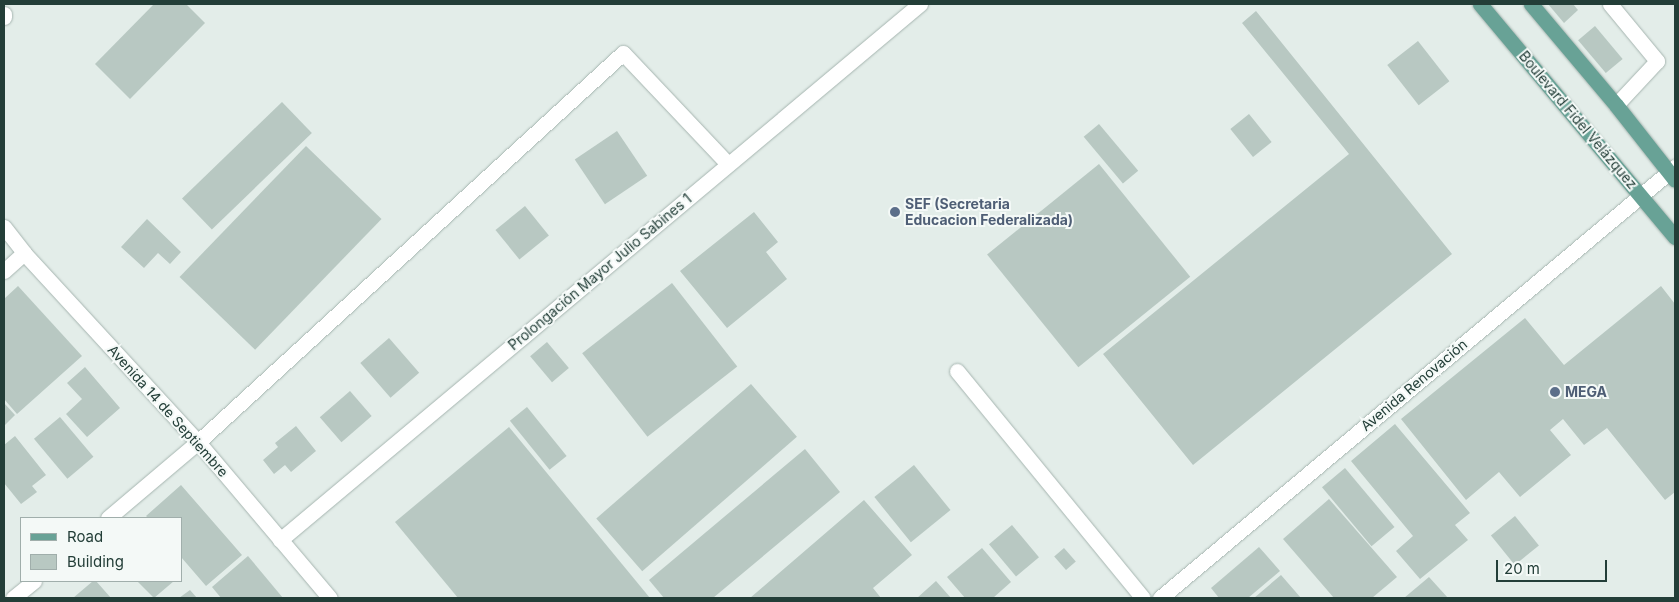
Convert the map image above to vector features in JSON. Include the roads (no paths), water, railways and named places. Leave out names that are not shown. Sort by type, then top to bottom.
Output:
[{"type":"main road","name":"Boulevard Fidel Velázquez","points":[[1480,4],[1675,237]]},
{"type":"main road","points":[[1531,4],[1673,173]]},
{"type":"street","name":"Prolongación Mayor Julio Sabines 1","points":[[280,540],[920,4]]},
{"type":"street","points":[[1610,4],[1657,61],[1616,105]]},
{"type":"street","points":[[109,517],[198,442],[622,53],[728,164]]},
{"type":"street","name":"Avenida Renovación","points":[[1160,598],[1641,195],[1673,173]]},
{"type":"street","name":"Avenida 14 de Septiembre","points":[[4,227],[24,253],[198,442],[330,598]]},
{"type":"street","points":[[4,271],[24,253]]},
{"type":"street","points":[[957,371],[1143,598]]},
{"type":"street","points":[[13,598],[33,582]]},
{"type":"place","name":"SEF (Secretaria Educacion Federalizada)","points":[[895,212]]},
{"type":"place","name":"MEGA","points":[[1555,392]]}]
